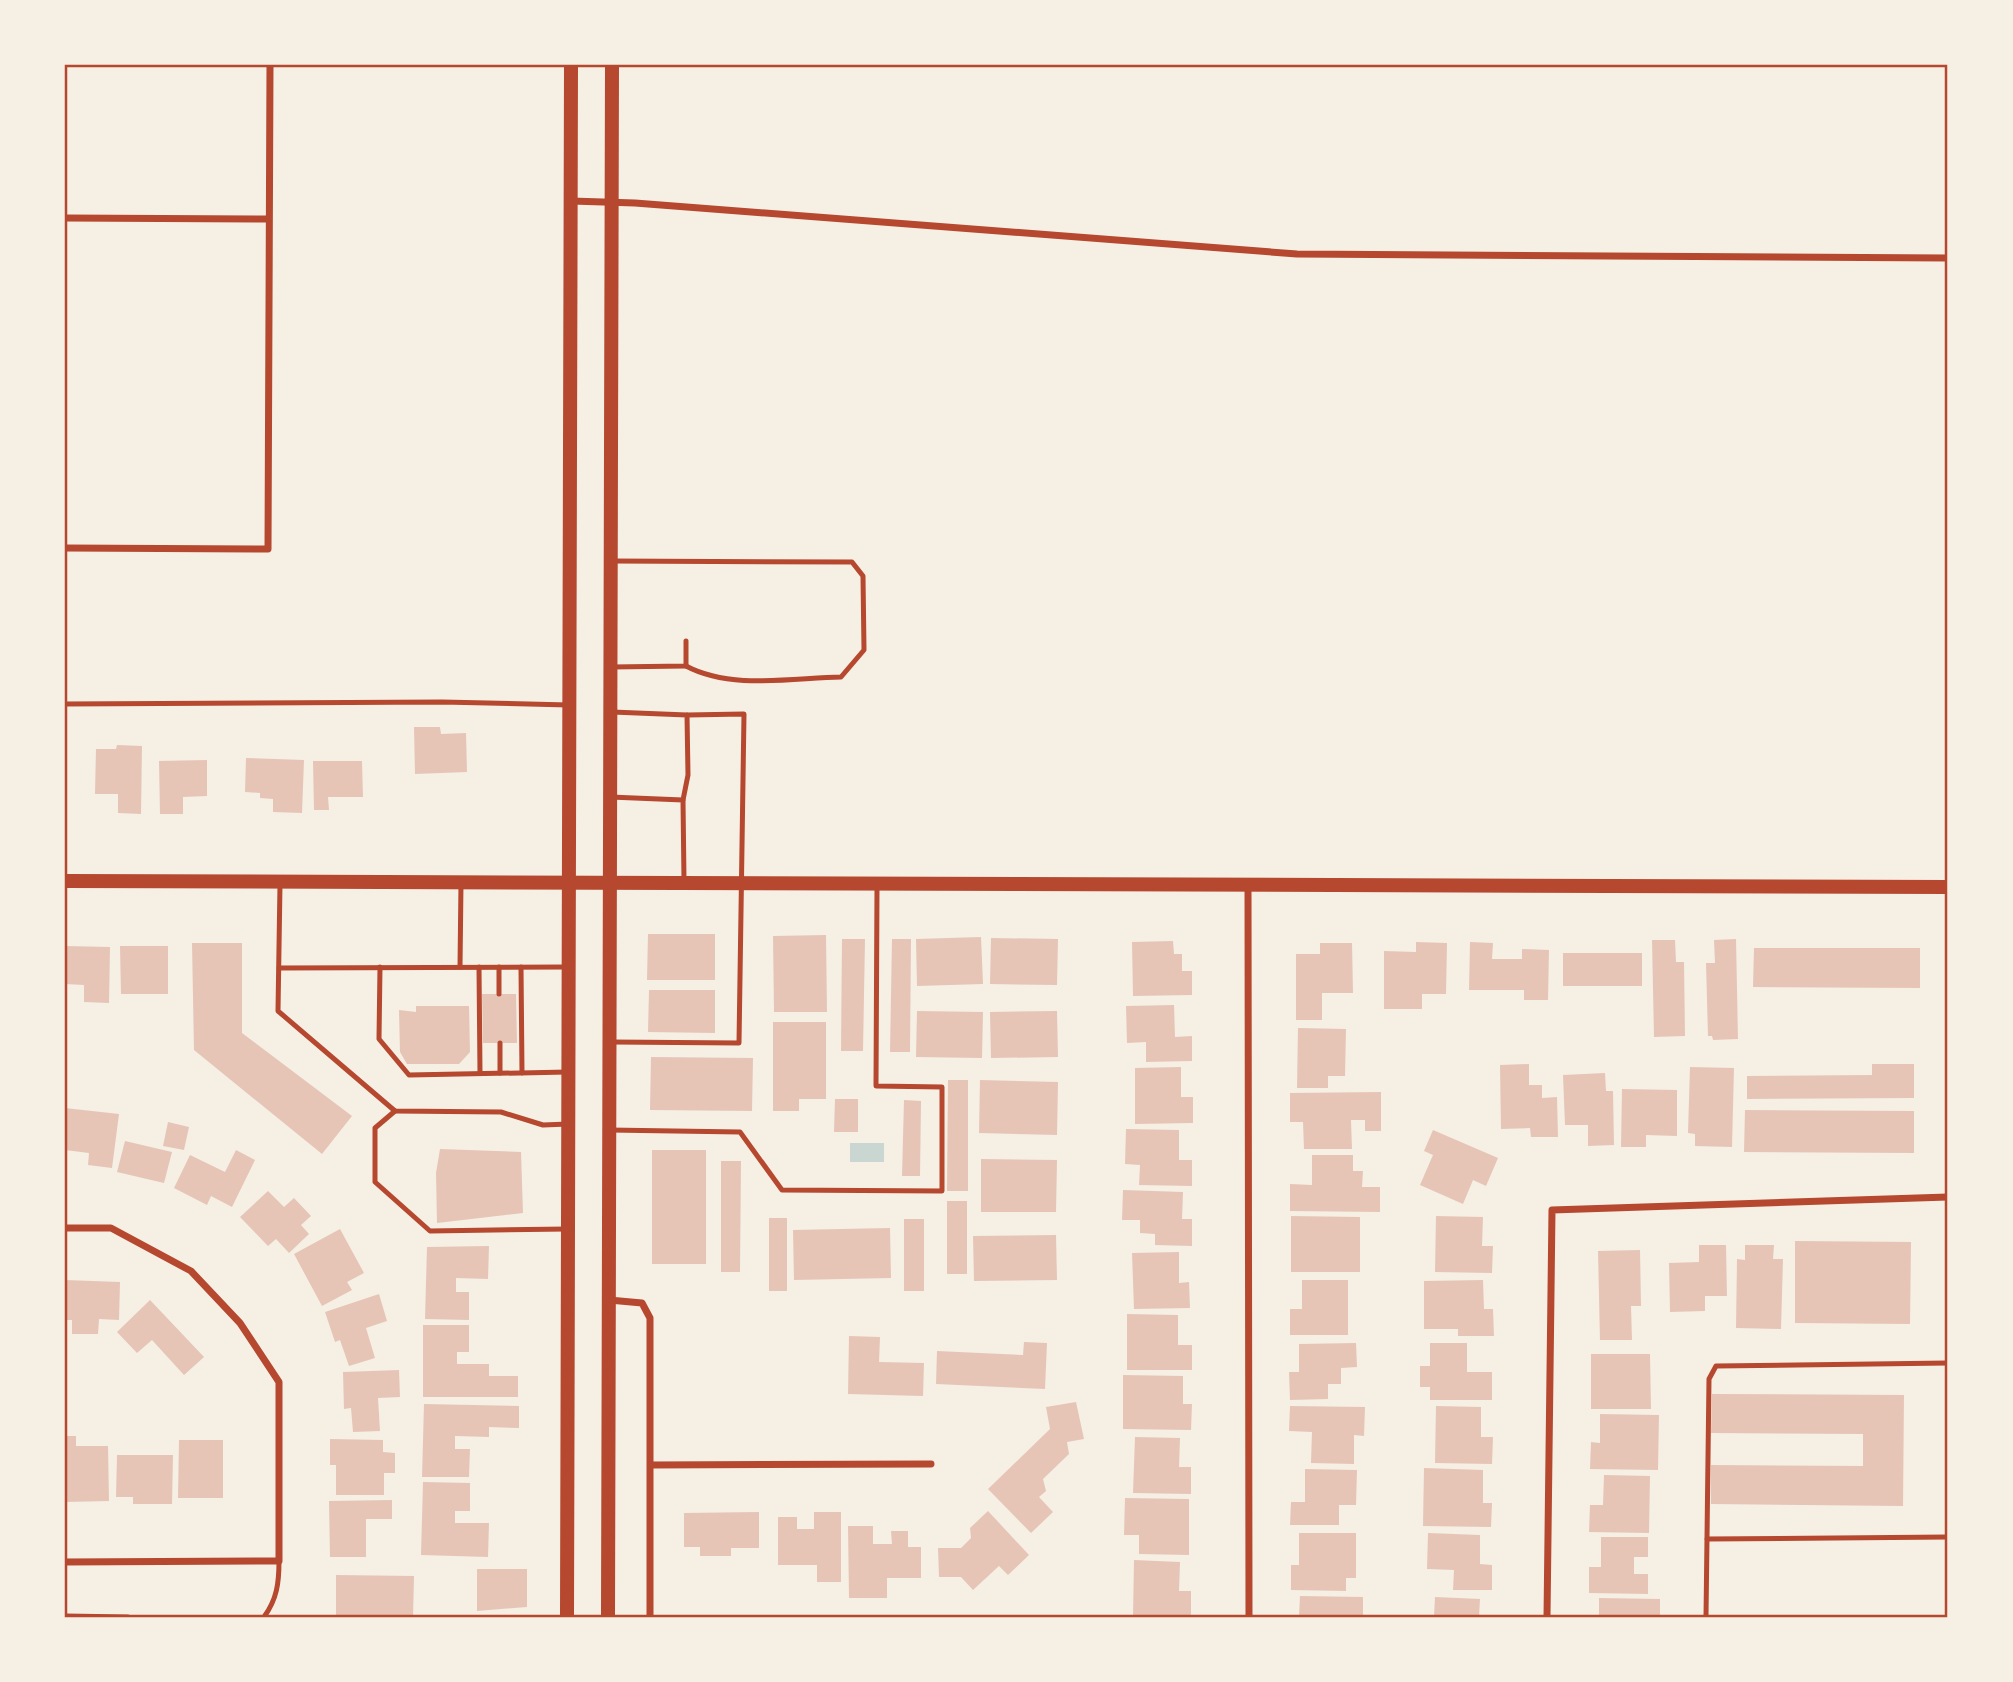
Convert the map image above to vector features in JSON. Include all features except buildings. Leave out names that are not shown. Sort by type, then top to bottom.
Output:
[{"type":"main road","points":[[567,1617],[571,65]]},
{"type":"main road","points":[[608,1617],[612,65]]},
{"type":"main road","points":[[65,881],[877,881],[1948,887]]},
{"type":"street","points":[[65,548],[268,549],[270,65]]},
{"type":"street","points":[[571,201],[1297,254],[1948,258]]},
{"type":"street","points":[[65,218],[268,219]]},
{"type":"street","points":[[1248,884],[1249,1617]]},
{"type":"street","points":[[1547,1617],[1552,1210],[1948,1197]]},
{"type":"street","points":[[65,1228],[111,1227],[191,1271],[240,1322],[279,1382],[279,1561],[65,1562]]},
{"type":"street","points":[[609,1300],[642,1303],[649,1312],[650,1617]]},
{"type":"street","points":[[651,1465],[931,1464]]},
{"type":"lane","points":[[611,561],[852,562],[863,576],[864,650],[841,677],[745,680],[702,675],[686,666],[611,667]]},
{"type":"lane","points":[[686,641],[686,666]]},
{"type":"lane","points":[[65,704],[442,702],[569,705]]},
{"type":"lane","points":[[609,1042],[739,1043],[744,714],[611,712]]},
{"type":"lane","points":[[684,881],[683,800],[688,775],[688,715]]},
{"type":"lane","points":[[610,797],[683,800]]},
{"type":"lane","points":[[280,881],[278,1011],[395,1111],[501,1112],[543,1125],[568,1124]]},
{"type":"lane","points":[[460,967],[461,881]]},
{"type":"lane","points":[[609,1130],[740,1132],[782,1190],[942,1191],[942,1087],[876,1086],[877,881]]},
{"type":"lane","points":[[380,967],[379,1039],[409,1074],[568,1072]]},
{"type":"lane","points":[[479,967],[481,1073]]},
{"type":"lane","points":[[499,967],[499,994]]},
{"type":"lane","points":[[521,967],[522,1073]]},
{"type":"lane","points":[[279,968],[568,967]]},
{"type":"lane","points":[[500,1043],[500,1073]]},
{"type":"lane","points":[[395,1111],[375,1128],[375,1182],[430,1231],[567,1229]]},
{"type":"lane","points":[[1706,1617],[1709,1379],[1716,1366],[1948,1363]]},
{"type":"lane","points":[[1707,1539],[1948,1537]]},
{"type":"lane","points":[[263,1617],[271,1608],[279,1586],[279,1561]]},
{"type":"lane","points":[[65,1616],[128,1617]]},
{"type":"shaded area","points":[[850,1143],[884,1143],[884,1162],[850,1162]]}]
